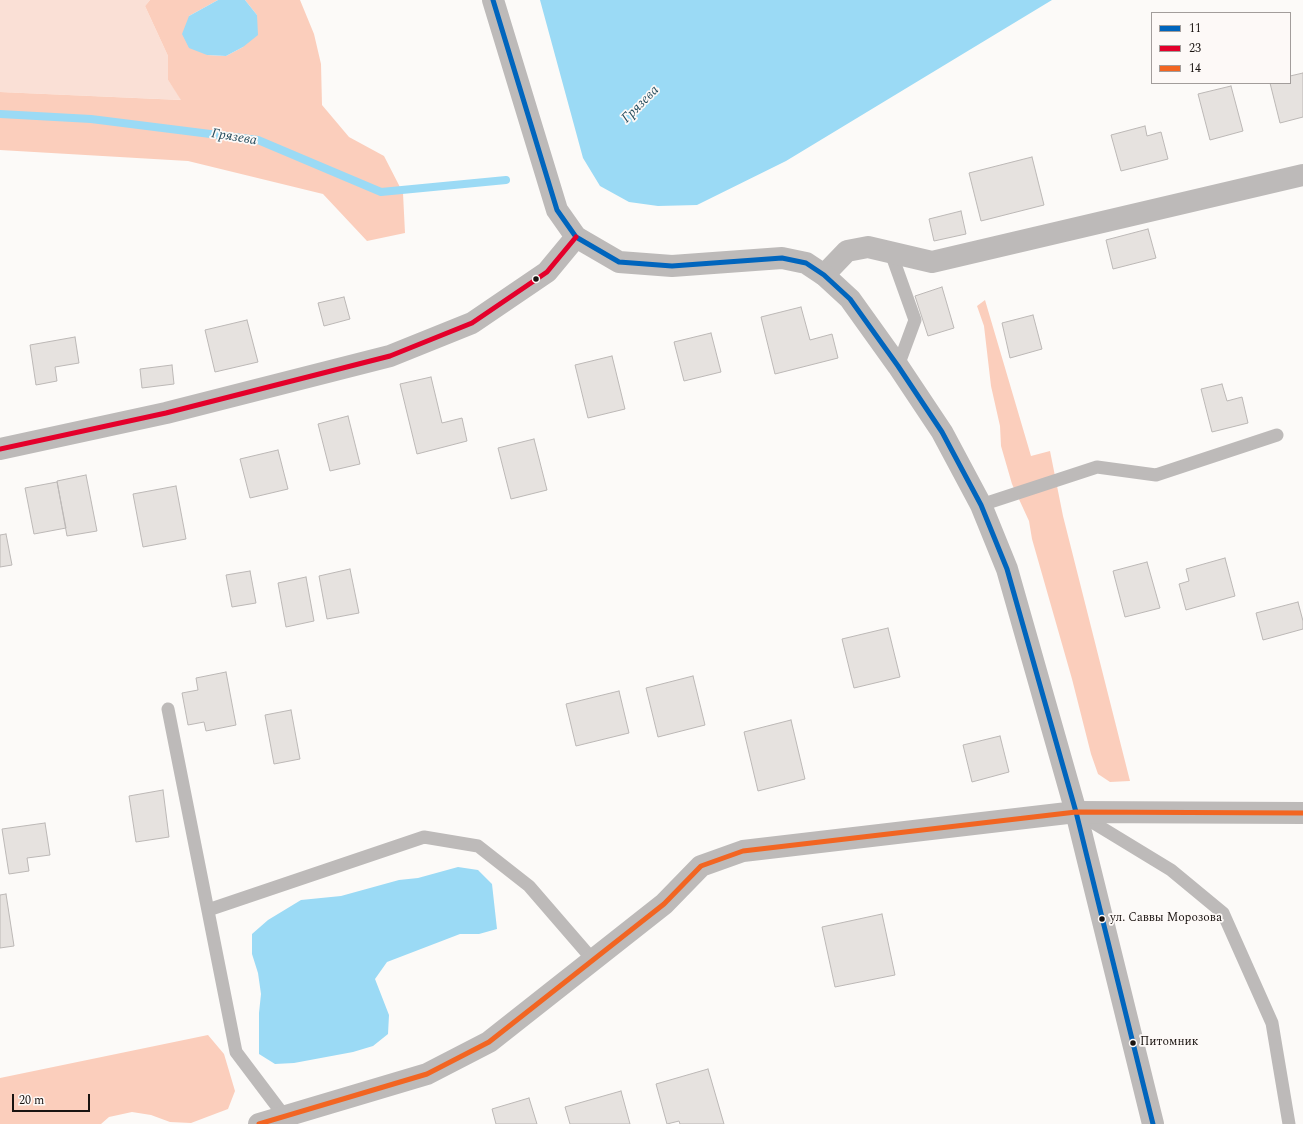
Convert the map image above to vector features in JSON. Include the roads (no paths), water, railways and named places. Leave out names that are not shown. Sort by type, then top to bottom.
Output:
[{"type":"street","points":[[493,0],[557,210],[576,237],[619,262],[672,266],[782,258],[806,263],[824,275],[850,299],[898,366],[942,432],[982,504],[1007,569],[1076,812],[1153,1124]]},
{"type":"street","points":[[824,275],[846,251],[868,247],[932,262],[1303,175]]},
{"type":"street","points":[[0,449],[166,413],[390,356],[472,323],[547,272],[576,237]]},
{"type":"street","points":[[259,1124],[427,1074],[489,1042],[664,904],[701,866],[743,851],[1076,812],[1303,813]]},
{"type":"lane","points":[[891,253],[915,320],[898,366]]},
{"type":"lane","points":[[982,504],[1097,467],[1156,475],[1276,435]]},
{"type":"lane","points":[[168,709],[236,1052],[285,1117]]},
{"type":"lane","points":[[1076,812],[1170,870],[1224,913],[1272,1023],[1289,1124]]},
{"type":"lane","points":[[208,910],[424,837],[478,846],[529,886],[593,960]]},
{"type":"water","points":[[218,0],[245,0],[257,15],[258,35],[243,47],[226,56],[207,55],[189,48],[182,34],[189,16]]},
{"type":"water","points":[[540,0],[1052,0],[786,161],[697,205],[658,206],[629,202],[600,186],[583,158]]},
{"type":"water","points":[[458,867],[478,870],[492,884],[497,929],[479,934],[460,934],[387,962],[375,979],[389,1015],[388,1034],[373,1046],[353,1052],[294,1063],[275,1064],[259,1054],[259,1013],[261,994],[258,973],[252,954],[252,934],[268,920],[301,900],[341,896],[399,880],[418,878]]},
{"type":"waterway","name":"Грязева","points":[[0,114],[91,119],[258,140],[381,192],[506,180]]},
{"type":"place","name":"ул. Саввы Морозова","points":[[1102,919]]},
{"type":"place","name":"Питомник","points":[[1133,1043]]}]
